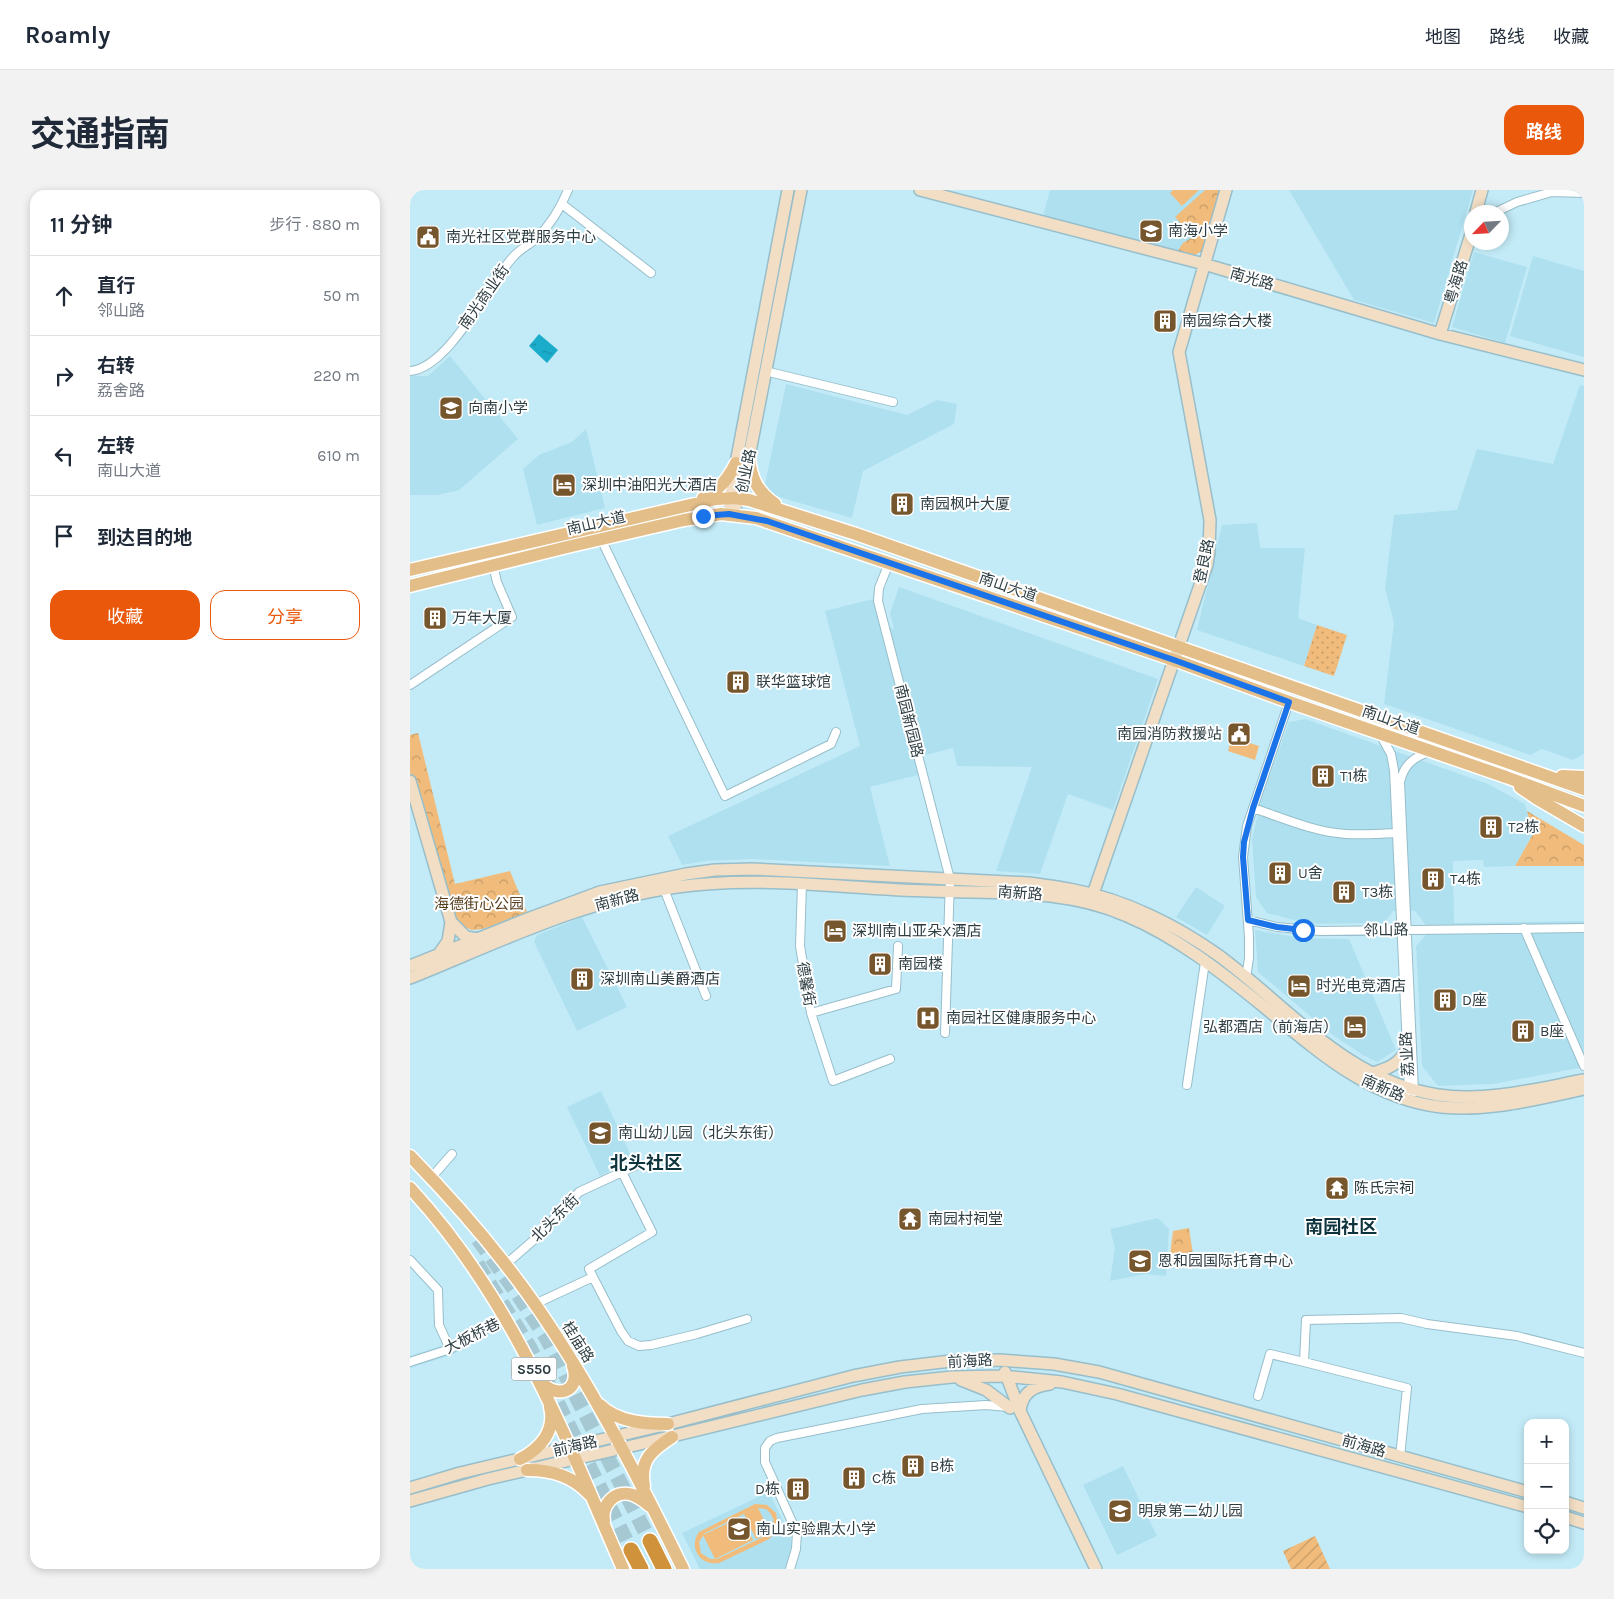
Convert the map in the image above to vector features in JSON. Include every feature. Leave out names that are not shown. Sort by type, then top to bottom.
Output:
[{"type":"highway","points":[[650,1541],[664,1569]]},
{"type":"highway","points":[[632,1550],[641,1569]]},
{"type":"main road","name":"创业路","points":[[736,498],[736,464],[788,190]]},
{"type":"main road","name":"创业路","points":[[729,514],[749,458],[801,190]]},
{"type":"main road","name":"南光路","points":[[920,190],[1204,264],[1440,334],[1584,370]]},
{"type":"main road","name":"登良路","points":[[1093,894],[1206,564],[1210,520],[1179,352],[1226,190]]},
{"type":"main road","points":[[1478,205],[1482,190]]},
{"type":"main road","name":"粤海路","points":[[1440,334],[1466,250]]},
{"type":"main road","points":[[749,458],[752,476],[757,488],[783,510]]},
{"type":"main road","points":[[679,507],[706,496],[719,488],[728,478],[736,464]]},
{"type":"main road","name":"南山大道","points":[[410,570],[679,507],[716,499],[736,498],[783,510],[1584,788]]},
{"type":"main road","name":"南山大道","points":[[410,586],[703,516],[729,514],[767,521],[1174,660],[1584,806]]},
{"type":"main road","points":[[1534,771],[1557,775],[1584,776]]},
{"type":"main road","points":[[1506,777],[1536,798],[1584,826]]},
{"type":"main road","points":[[410,782],[451,922],[451,933],[448,941],[438,955]]},
{"type":"main road","name":"南新路","points":[[410,966],[600,892],[661,878],[715,870],[752,869],[1029,883],[1093,894],[1134,909],[1174,928],[1204,946],[1246,978],[1347,1072],[1374,1086],[1412,1093],[1452,1097],[1486,1097],[1584,1080]]},
{"type":"main road","name":"南新路","points":[[410,978],[582,910],[629,896],[664,889],[734,882],[1026,893],[1077,900],[1101,906],[1143,922],[1205,962],[1324,1050],[1341,1056],[1438,1107],[1476,1108],[1519,1102],[1584,1089]]},
{"type":"main road","points":[[451,922],[466,937],[478,939]]},
{"type":"main road","points":[[1372,1073],[1395,1065],[1404,1055],[1407,1048]]},
{"type":"main road","name":"桂庙路","points":[[410,1156],[478,1230],[535,1304],[594,1399],[622,1449],[683,1569]]},
{"type":"main road","name":"S550","points":[[410,1188],[452,1238],[506,1318],[549,1399],[624,1569]]},
{"type":"main road","points":[[999,1360],[1015,1410],[1088,1569]]},
{"type":"main road","name":"前海路","points":[[410,1501],[527,1470],[615,1437],[879,1370],[951,1361],[999,1360],[1054,1364],[1099,1372],[1524,1491]]},
{"type":"main road","points":[[539,1379],[553,1391],[560,1392],[566,1390],[574,1383],[575,1370],[572,1363]]},
{"type":"main road","name":"前海路","points":[[410,1488],[460,1473],[520,1459],[622,1449],[862,1390],[905,1382],[952,1377],[1004,1376],[1062,1382],[1117,1394],[1524,1506]]},
{"type":"main road","points":[[952,1377],[972,1383],[986,1390],[1015,1410],[1096,1569]]},
{"type":"main road","points":[[1015,1410],[1032,1389],[1042,1385],[1062,1382]]},
{"type":"main road","points":[[520,1459],[539,1447],[545,1439],[551,1421],[549,1399]]},
{"type":"main road","points":[[594,1399],[608,1412],[622,1418],[653,1424],[668,1424]]},
{"type":"main road","points":[[649,1503],[642,1480],[643,1465],[652,1452],[672,1437]]},
{"type":"main road","points":[[527,1470],[542,1470],[565,1476],[584,1488],[597,1506]]},
{"type":"main road","points":[[606,1527],[604,1509],[616,1496],[634,1495],[649,1503]]},
{"type":"main road","points":[[1569,1503],[1584,1508]]},
{"type":"main road","points":[[1569,1519],[1584,1523]]},
{"type":"street","name":"南光商业街","points":[[410,371],[429,365],[449,345],[512,258],[538,236],[562,204],[568,190]]},
{"type":"street","points":[[1509,206],[1552,191],[1584,193]]},
{"type":"street","points":[[562,204],[651,272]]},
{"type":"street","points":[[765,371],[892,402]]},
{"type":"street","points":[[601,539],[725,796],[832,744],[836,732]]},
{"type":"street","name":"南园新园路","points":[[889,563],[879,588],[878,602],[950,879],[945,1033]]},
{"type":"street","points":[[410,685],[512,616],[497,582],[494,565]]},
{"type":"street","points":[[1246,978],[1249,958],[1243,857],[1247,826],[1289,702]]},
{"type":"street","name":"荔业路","points":[[1379,733],[1388,745],[1393,764],[1412,1093]]},
{"type":"street","name":"荔业路","points":[[1412,1093],[1407,1048],[1400,782],[1408,762],[1432,751]]},
{"type":"street","points":[[1253,808],[1331,832],[1357,834],[1397,833]]},
{"type":"street","name":"德馨街","points":[[802,884],[800,946],[811,1013],[833,1081],[890,1058]]},
{"type":"street","points":[[664,889],[706,996]]},
{"type":"street","name":"邻山路","points":[[1248,920],[1277,927],[1312,931],[1584,928]]},
{"type":"street","points":[[1524,928],[1584,1066]]},
{"type":"street","points":[[811,1013],[896,989],[898,946]]},
{"type":"street","points":[[1187,1085],[1205,962]]},
{"type":"street","points":[[431,1178],[452,1154]]},
{"type":"street","name":"北头东街","points":[[506,1265],[580,1192],[637,1164]]},
{"type":"street","points":[[622,1172],[652,1232],[589,1269],[628,1341],[639,1346],[651,1345],[747,1319]]},
{"type":"street","points":[[410,1260],[438,1290],[439,1325],[450,1350]]},
{"type":"street","points":[[535,1304],[593,1277]]},
{"type":"street","name":"大板桥巷","points":[[410,1362],[450,1350],[506,1318]]},
{"type":"street","points":[[1304,1362],[1306,1320],[1401,1318],[1427,1324],[1517,1336],[1584,1353]]},
{"type":"street","points":[[1258,1396],[1270,1354],[1407,1388],[1400,1457]]},
{"type":"street","points":[[790,1569],[796,1549],[797,1532],[765,1462],[764,1448],[770,1441],[922,1409],[986,1405],[1015,1410]]},
{"type":"shaded area","name":"南海小学","points":[[1050,190],[1215,190],[1187,253],[1043,216]]},
{"type":"shaded area","points":[[1289,190],[1473,190],[1469,205],[1464,205],[1464,221],[1434,323],[1354,300]]},
{"type":"shaded area","points":[[1474,252],[1527,267],[1505,343],[1452,327]]},
{"type":"shaded area","points":[[1533,256],[1584,271],[1584,357],[1510,336]]},
{"type":"shaded area","name":"向南小学","points":[[450,356],[518,439],[459,490],[438,495],[410,495],[410,376],[428,376]]},
{"type":"shaded area","points":[[786,384],[907,415],[937,400],[957,404],[954,424],[863,471],[852,518],[772,495],[765,484]]},
{"type":"shaded area","points":[[1580,385],[1584,386],[1584,754],[1573,760],[1542,749],[1530,755],[1384,704],[1394,623],[1385,588],[1394,515],[1457,510],[1477,449],[1553,464]]},
{"type":"shaded area","points":[[586,429],[605,508],[537,525],[523,469],[539,455],[572,442]]},
{"type":"shaded area","points":[[1257,523],[1260,548],[1305,548],[1298,618],[1317,625],[1304,666],[1197,630],[1222,525]]},
{"type":"shaded area","points":[[899,587],[1158,679],[1113,810],[1068,794],[1040,874],[996,871],[1032,767],[957,766],[953,748],[914,758],[918,775],[870,787],[890,866],[752,859],[705,861],[682,865],[668,836],[860,746],[825,611],[873,599],[879,623],[894,629],[890,613]]},
{"type":"shaded area","points":[[1305,719],[1488,784],[1525,804],[1533,834],[1515,866],[1484,867],[1483,860],[1453,861],[1454,923],[1584,921],[1584,1067],[1493,1084],[1438,1086],[1422,1066],[1416,946],[1425,936],[1425,924],[1415,911],[1393,911],[1384,923],[1309,924],[1267,913],[1256,897],[1252,839],[1262,796],[1289,722]]},
{"type":"shaded area","points":[[1196,887],[1225,906],[1207,935],[1176,917]]},
{"type":"shaded area","name":"深圳南山美爵酒店","points":[[582,917],[627,1007],[577,1031],[534,942],[537,935]]},
{"type":"shaded area","points":[[1255,930],[1301,938],[1349,939],[1396,1050],[1377,1062],[1363,1055],[1334,1036],[1258,972]]},
{"type":"shaded area","name":"南山幼儿园（北头东街）","points":[[601,1091],[633,1160],[600,1176],[567,1107]]},
{"type":"shaded area","name":"恩和园国际托育中心","points":[[1158,1218],[1169,1229],[1166,1276],[1146,1274],[1110,1281],[1115,1248],[1110,1229]]},
{"type":"shaded area","points":[[480,1324],[487,1334],[452,1355],[410,1368],[410,1356],[447,1344]]},
{"type":"shaded area","name":"明泉第二幼儿园","points":[[1123,1466],[1157,1536],[1117,1555],[1083,1485]]},
{"type":"shaded area","name":"南山实验鼎太小学","points":[[769,1492],[790,1535],[792,1544],[786,1569],[700,1569],[682,1533]]},
{"type":"green space","points":[[1173,190],[1199,190],[1182,206],[1170,193]]},
{"type":"green space","points":[[1205,190],[1220,190],[1204,250],[1193,256],[1177,252],[1183,243],[1193,237],[1175,217]]},
{"type":"green space","points":[[1317,625],[1347,635],[1334,676],[1304,666]]},
{"type":"green space","name":"海德街心公园","points":[[418,733],[455,884],[510,871],[527,912],[498,924],[474,930],[460,923],[454,915],[410,772],[410,735]]},
{"type":"green space","points":[[1232,737],[1259,746],[1255,760],[1228,751]]},
{"type":"green space","points":[[1527,811],[1584,845],[1584,866],[1515,866],[1533,834]]},
{"type":"green space","points":[[1189,1228],[1194,1261],[1169,1264],[1173,1231]]},
{"type":"green space","points":[[755,1504],[767,1505],[776,1513],[778,1525],[775,1533],[769,1539],[719,1563],[706,1562],[698,1554],[695,1544],[699,1532]],"holes":[[[756,1508],[744,1514],[756,1539],[769,1533],[767,1535],[717,1559],[710,1559],[701,1553],[699,1542],[705,1533]],[[758,1508],[769,1511],[773,1523],[770,1532]]]},
{"type":"green space","points":[[741,1517],[753,1540],[715,1559],[703,1535]]},
{"type":"green space","points":[[1315,1536],[1330,1569],[1291,1569],[1283,1551]]},
{"type":"water","points":[[539,334],[558,350],[547,363],[529,346]]},
{"type":"tunnel","points":[[478,1239],[547,1339],[650,1541]]},
{"type":"tunnel","points":[[477,1264],[530,1348],[631,1550]]},
{"type":"place","name":"南海小学","points":[[1151,231]]},
{"type":"place","name":"南光社区党群服务中心","points":[[428,237]]},
{"type":"place","name":"南园综合大楼","points":[[1165,321]]},
{"type":"place","name":"向南小学","points":[[451,408]]},
{"type":"place","name":"深圳中油阳光大酒店","points":[[564,485]]},
{"type":"place","name":"南园枫叶大厦","points":[[902,504]]},
{"type":"place","name":"万年大厦","points":[[435,618]]},
{"type":"place","name":"联华篮球馆","points":[[738,682]]},
{"type":"place","name":"南园消防救援站","points":[[1239,734]]},
{"type":"place","name":"T1栋","points":[[1323,776]]},
{"type":"place","name":"T2栋","points":[[1491,827]]},
{"type":"place","name":"U舍","points":[[1280,873]]},
{"type":"place","name":"T4栋","points":[[1433,879]]},
{"type":"place","name":"T3栋","points":[[1344,892]]},
{"type":"place","name":"深圳南山亚朵X酒店","points":[[835,931]]},
{"type":"place","name":"南园楼","points":[[880,964]]},
{"type":"place","name":"深圳南山美爵酒店","points":[[582,979]]},
{"type":"place","name":"时光电竞酒店","points":[[1299,986]]},
{"type":"place","name":"D座","points":[[1445,1000]]},
{"type":"place","name":"南园社区健康服务中心","points":[[928,1018]]},
{"type":"place","name":"弘都酒店（前海店）","points":[[1355,1027]]},
{"type":"place","name":"B座","points":[[1523,1031]]},
{"type":"place","name":"南山幼儿园（北头东街）","points":[[600,1133]]},
{"type":"place","name":"陈氏宗祠","points":[[1337,1188]]},
{"type":"place","name":"南园村祠堂","points":[[910,1219]]},
{"type":"place","name":"恩和园国际托育中心","points":[[1140,1261]]},
{"type":"place","name":"B栋","points":[[913,1466]]},
{"type":"place","name":"C栋","points":[[854,1478]]},
{"type":"place","name":"D栋","points":[[798,1489]]},
{"type":"place","name":"明泉第二幼儿园","points":[[1120,1511]]},
{"type":"place","name":"南山实验鼎太小学","points":[[739,1529]]},
{"type":"district","name":"北头社区","points":[[646,1163]]},
{"type":"district","name":"南园社区","points":[[1341,1227]]},
{"type":"route","points":[[703,516],[729,514],[767,521],[1174,660],[1289,702],[1247,826],[1243,857],[1248,920],[1277,927],[1303,930]]}]
